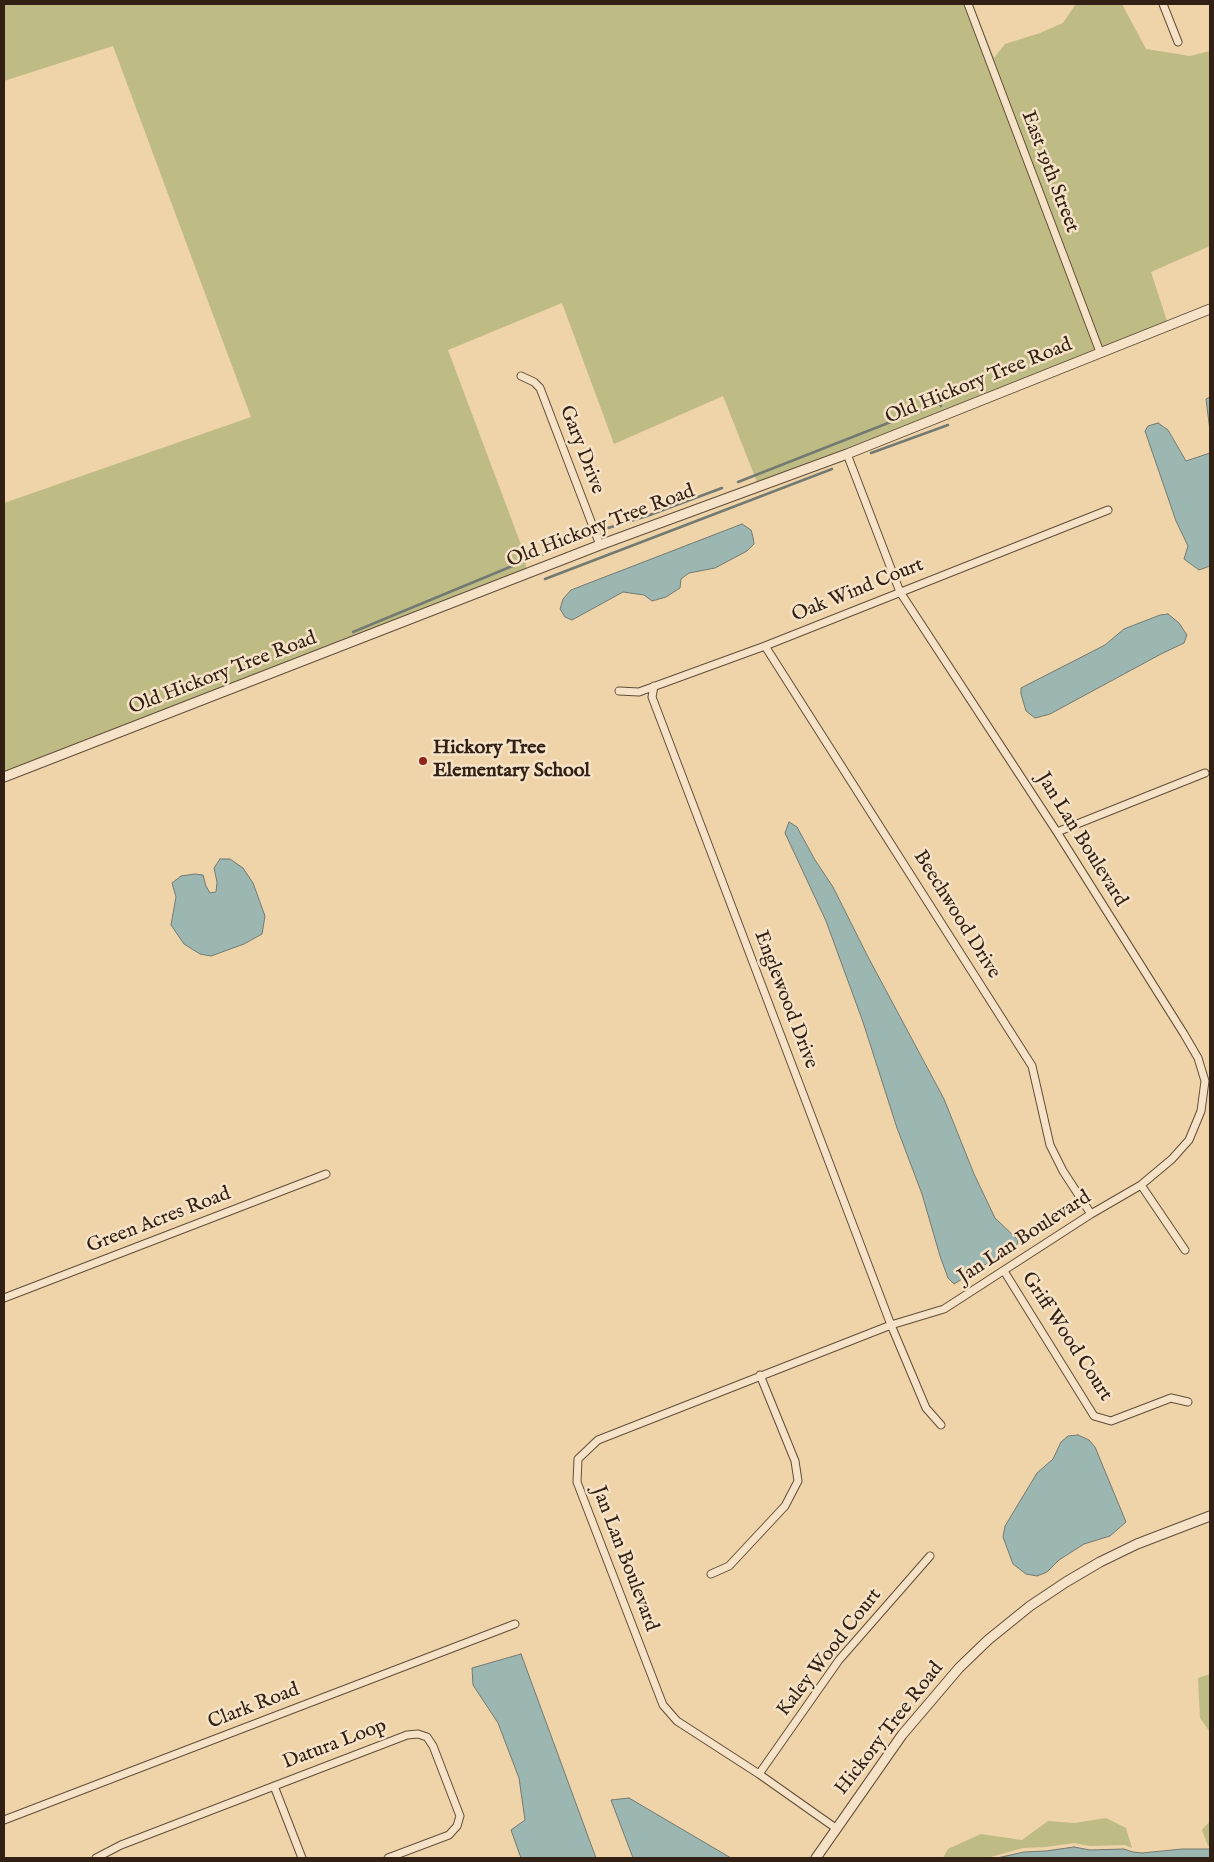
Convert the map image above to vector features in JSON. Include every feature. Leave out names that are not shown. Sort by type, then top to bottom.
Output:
[{"type":"street","name":"East 19th Street","points":[[968,4],[1100,352]]},
{"type":"street","points":[[1163,4],[1178,42]]},
{"type":"street","name":"Old Hickory Tree Road","points":[[4,777],[600,545],[847,454],[1210,309]]},
{"type":"street","name":"Gary Drive","points":[[521,376],[534,382],[540,388],[600,545]]},
{"type":"street","name":"Jan Lan Boulevard","points":[[837,1829],[759,1774],[677,1721],[663,1705],[577,1482],[578,1459],[598,1440],[891,1325],[944,1309],[1091,1214],[1141,1185],[1172,1159],[1189,1140],[1201,1111],[1205,1081],[1198,1058],[1184,1034],[1057,832],[900,592],[847,454]]},
{"type":"street","name":"Oak Wind Court","points":[[619,691],[639,692],[765,646],[1108,510]]},
{"type":"street","name":"Beechwood Drive","points":[[765,646],[1032,1066],[1050,1145],[1063,1171],[1091,1214]]},
{"type":"street","name":"Englewood Drive","points":[[654,686],[652,696],[891,1325],[926,1408],[941,1425]]},
{"type":"street","points":[[1057,832],[1205,773]]},
{"type":"street","name":"Green Acres Road","points":[[4,1298],[326,1174]]},
{"type":"street","points":[[1141,1185],[1185,1250]]},
{"type":"street","name":"Griff Wood Court","points":[[1004,1272],[1094,1416],[1111,1421],[1172,1398],[1188,1402]]},
{"type":"street","points":[[711,1574],[729,1566],[748,1546],[785,1506],[798,1481],[795,1461],[760,1375]]},
{"type":"street","name":"Hickory Tree Road","points":[[816,1858],[902,1736],[927,1704],[959,1668],[988,1640],[1030,1606],[1100,1562],[1137,1544],[1210,1516]]},
{"type":"street","name":"Kaley Wood Court","points":[[759,1774],[840,1660],[930,1556]]},
{"type":"street","name":"Clark Road","points":[[4,1820],[515,1624]]},
{"type":"street","name":"Datura Loop","points":[[96,1858],[121,1845],[274,1786],[407,1735],[418,1734],[427,1737],[433,1746],[460,1816],[457,1826],[449,1835],[388,1858]]},
{"type":"street","points":[[274,1786],[302,1858]]},
{"type":"shaded area","points":[[4,4],[973,4],[994,58],[1005,44],[1040,33],[1063,23],[1076,4],[1122,4],[1146,49],[1190,56],[1210,51],[1210,246],[1151,272],[1167,321],[846,450],[757,482],[723,396],[614,444],[562,303],[448,350],[526,558],[526,569],[4,773],[4,503],[251,417],[113,46],[4,81]]},
{"type":"shaded area","points":[[1210,1674],[1210,1732],[1200,1718],[1198,1678]]},
{"type":"shaded area","points":[[1106,1818],[1126,1828],[1132,1848],[1125,1845],[1090,1846],[1074,1843],[1023,1848],[987,1858],[943,1858],[948,1849],[981,1834],[1022,1840],[1048,1821],[1074,1823]]},
{"type":"shaded area","points":[[1210,1821],[1210,1846],[1208,1846],[1202,1830]]},
{"type":"water","points":[[1210,397],[1210,431],[1206,399]]},
{"type":"water","points":[[1158,423],[1168,430],[1186,461],[1210,453],[1210,566],[1199,570],[1184,559],[1188,546],[1176,521],[1145,431],[1148,426]]},
{"type":"water","points":[[742,524],[751,530],[753,537],[754,544],[747,551],[715,568],[689,573],[681,579],[680,588],[666,597],[652,601],[644,595],[623,592],[572,620],[565,617],[560,609],[563,599],[571,590]]},
{"type":"water","points":[[1168,614],[1179,623],[1187,635],[1184,643],[1050,714],[1035,718],[1026,711],[1021,688],[1105,645],[1124,629],[1160,615]]},
{"type":"water","points":[[789,822],[797,827],[815,860],[833,887],[944,1099],[974,1174],[995,1218],[1018,1240],[1017,1245],[954,1284],[948,1278],[940,1256],[922,1194],[897,1128],[863,1022],[826,921],[785,833]]},
{"type":"water","points":[[220,859],[230,859],[243,868],[253,883],[265,916],[262,934],[244,944],[211,956],[200,954],[184,944],[171,925],[176,897],[172,883],[181,876],[203,875],[210,893],[216,892],[217,882],[214,868]]},
{"type":"water","points":[[1078,1435],[1089,1440],[1095,1447],[1126,1522],[1110,1536],[1084,1544],[1059,1560],[1047,1572],[1037,1576],[1026,1574],[1013,1564],[1003,1537],[1005,1526],[1037,1473],[1053,1459],[1061,1442],[1068,1436]]},
{"type":"water","points":[[521,1654],[596,1858],[521,1858],[511,1830],[525,1820],[519,1778],[498,1723],[473,1685],[472,1668]]},
{"type":"water","points":[[629,1798],[731,1858],[633,1858],[611,1800]]},
{"type":"water","points":[[1074,1847],[1090,1850],[1124,1849],[1142,1853],[1182,1849],[1210,1849],[1210,1858],[997,1858],[1024,1852]]},
{"type":"waterway","points":[[738,482],[939,403],[941,406]]},
{"type":"waterway","points":[[871,453],[948,425]]},
{"type":"waterway","points":[[545,579],[832,469]]},
{"type":"waterway","points":[[608,528],[647,516],[722,488]]},
{"type":"waterway","points":[[534,558],[580,538]]},
{"type":"waterway","points":[[353,632],[522,562]]},
{"type":"place","name":"Hickory Tree Elementary School","points":[[423,761]]}]
